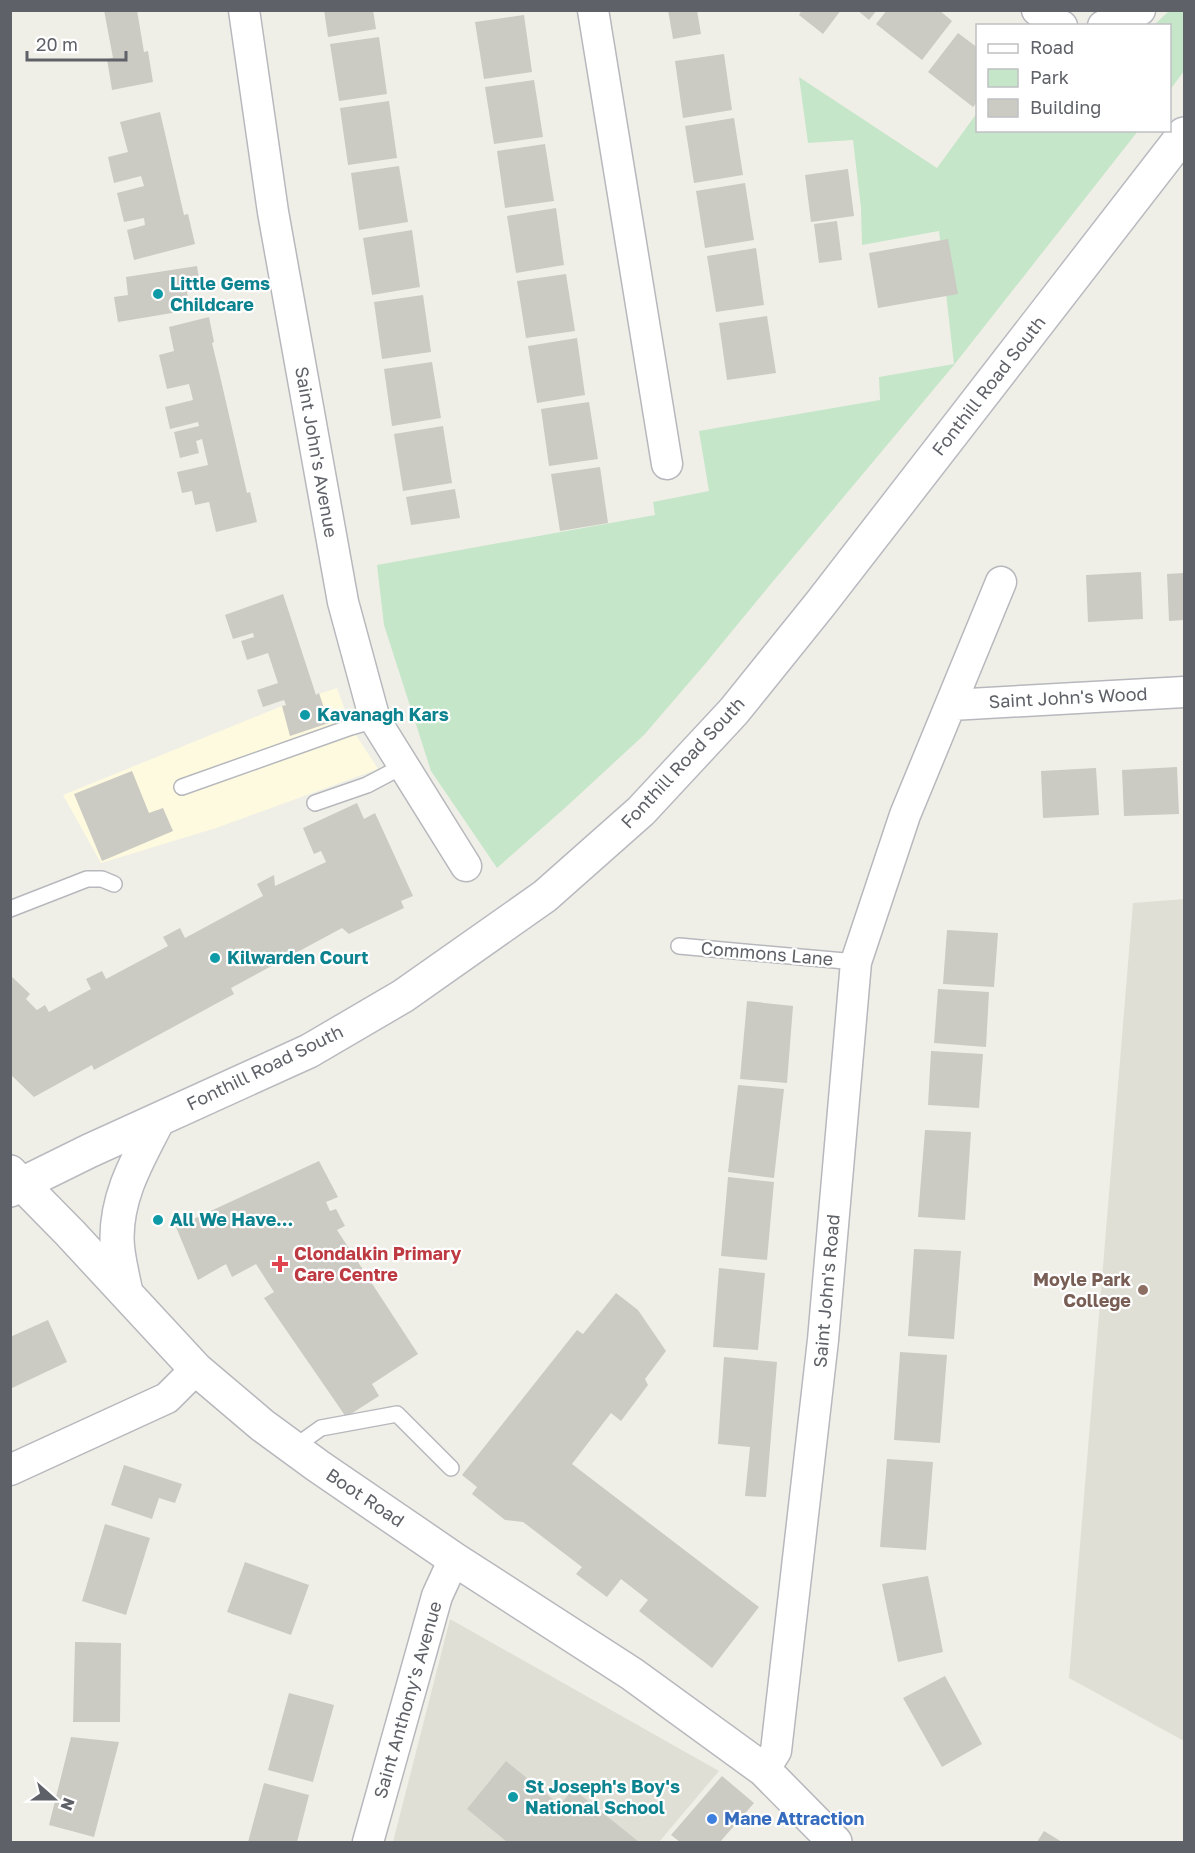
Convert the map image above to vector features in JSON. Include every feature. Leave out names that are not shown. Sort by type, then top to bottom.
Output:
[{"type":"main road","name":"Fonthill Road South","points":[[14,1182],[159,1120],[309,1051],[403,996],[544,896],[641,811],[734,711],[821,603],[1185,134]]},
{"type":"main road","points":[[126,1293],[117,1238],[120,1204],[125,1186],[159,1120]]},
{"type":"main road","name":"Boot Road","points":[[14,1182],[126,1293],[196,1370],[262,1425],[454,1559],[632,1674],[764,1770],[835,1842]]},
{"type":"street","name":"Saint John's Avenue","points":[[244,10],[273,212],[343,602],[375,720],[466,866]]},
{"type":"street","points":[[593,10],[667,464]]},
{"type":"street","points":[[1037,10],[1058,24]]},
{"type":"street","points":[[1107,24],[1140,10]]},
{"type":"street","points":[[951,705],[1001,582]]},
{"type":"street","name":"Saint John's Wood","points":[[951,705],[1185,692]]},
{"type":"street","name":"Saint John's Road","points":[[764,1770],[776,1751],[822,1350],[856,962],[905,815],[951,705]]},
{"type":"street","points":[[10,1470],[166,1398],[196,1370]]},
{"type":"street","name":"Saint Anthony's Avenue","points":[[368,1842],[437,1596],[454,1559]]},
{"type":"lane","points":[[182,787],[375,720]]},
{"type":"lane","points":[[315,803],[367,785],[403,766]]},
{"type":"lane","points":[[10,909],[87,879],[102,879],[114,884]]},
{"type":"lane","name":"Commons Lane","points":[[679,946],[856,962]]},
{"type":"lane","points":[[293,1448],[321,1428],[398,1414],[451,1468]]},
{"type":"shaded area","name":"Kavanagh Kars","points":[[337,688],[351,727],[378,769],[216,828],[101,863],[63,795],[282,706]]},
{"type":"shaded area","name":"Moyle Park College","points":[[1184,899],[1184,1741],[1069,1678],[1133,903]]},
{"type":"shaded area","points":[[450,1619],[719,1771],[659,1842],[393,1842]]},
{"type":"green space","points":[[1169,11],[1184,11],[1184,71],[1171,89],[1171,24],[1155,24]]},
{"type":"green space","points":[[799,77],[937,168],[976,114],[976,132],[1137,132],[954,365],[644,735],[497,868],[431,771],[384,625],[377,565],[655,515],[653,502],[709,491],[699,431],[880,400],[879,377],[954,364],[939,231],[862,245],[861,208],[853,140],[808,143]]},
{"type":"building","points":[[104,10],[137,10],[144,52],[148,51],[153,82],[112,90],[107,59],[113,58]]},
{"type":"building","points":[[324,10],[373,10],[376,29],[328,37]]},
{"type":"building","points":[[668,10],[697,10],[701,34],[673,39]]},
{"type":"building","points":[[802,10],[841,10],[823,34],[799,15]]},
{"type":"building","points":[[857,10],[877,10],[869,20]]},
{"type":"building","points":[[887,10],[939,10],[952,21],[922,60],[876,24]]},
{"type":"building","points":[[524,15],[532,72],[484,79],[475,22]]},
{"type":"building","points":[[958,33],[976,46],[976,103],[973,107],[928,72]]},
{"type":"building","points":[[379,37],[387,94],[339,101],[330,44]]},
{"type":"building","points":[[724,54],[732,110],[683,118],[675,61]]},
{"type":"building","points":[[534,80],[543,137],[494,144],[485,87]]},
{"type":"building","points":[[389,101],[397,158],[348,165],[340,108]]},
{"type":"building","points":[[160,112],[184,215],[188,214],[195,244],[134,260],[127,230],[145,225],[144,218],[124,222],[117,193],[144,186],[141,176],[114,183],[108,157],[128,152],[120,122]]},
{"type":"building","points":[[734,118],[743,175],[694,183],[685,126]]},
{"type":"building","points":[[545,144],[554,201],[505,208],[497,151]]},
{"type":"building","points":[[399,166],[408,222],[359,230],[351,173]]},
{"type":"building","points":[[848,169],[854,216],[811,222],[805,175]]},
{"type":"building","points":[[745,183],[754,240],[705,248],[696,191]]},
{"type":"building","points":[[556,208],[564,265],[516,273],[507,216]]},
{"type":"building","points":[[837,221],[842,260],[819,263],[814,224]]},
{"type":"building","points":[[412,230],[420,287],[372,295],[363,238]]},
{"type":"building","points":[[948,239],[958,294],[878,308],[869,253]]},
{"type":"building","points":[[756,248],[764,305],[716,312],[707,256]]},
{"type":"building","name":"Little Gems Childcare","points":[[197,266],[201,290],[187,292],[190,310],[118,322],[114,297],[128,295],[126,277]]},
{"type":"building","points":[[566,274],[575,331],[526,338],[517,281]]},
{"type":"building","points":[[423,295],[431,352],[382,359],[374,302]]},
{"type":"building","points":[[767,316],[776,373],[727,380],[719,323]]},
{"type":"building","points":[[209,317],[214,342],[212,343],[247,493],[250,492],[257,522],[216,532],[209,502],[195,505],[192,491],[182,493],[177,472],[208,465],[202,439],[196,441],[199,453],[180,458],[174,432],[199,426],[198,422],[170,429],[165,407],[193,400],[189,384],[167,389],[159,355],[174,351],[169,327]]},
{"type":"building","points":[[577,338],[585,395],[537,403],[528,346]]},
{"type":"building","points":[[432,362],[441,418],[392,426],[384,369]]},
{"type":"building","points":[[589,402],[598,459],[549,466],[541,409]]},
{"type":"building","points":[[443,426],[452,483],[403,491],[394,434]]},
{"type":"building","points":[[600,467],[608,523],[560,531],[551,474]]},
{"type":"building","points":[[455,489],[460,518],[411,525],[406,497]]},
{"type":"building","points":[[1141,572],[1143,619],[1088,622],[1086,575]]},
{"type":"building","points":[[1184,573],[1184,620],[1169,621],[1167,574]]},
{"type":"building","points":[[283,594],[316,695],[319,693],[329,723],[290,736],[282,706],[286,705],[284,700],[263,707],[257,690],[278,683],[268,653],[247,660],[241,641],[254,637],[253,633],[233,639],[225,615]]},
{"type":"building","points":[[1177,767],[1179,814],[1124,816],[1122,770]]},
{"type":"building","points":[[1096,768],[1099,815],[1043,818],[1041,771]]},
{"type":"building","points":[[132,771],[149,813],[163,808],[173,831],[102,861],[74,794]]},
{"type":"building","name":"Kilwarden Court","points":[[357,803],[364,819],[375,813],[413,896],[401,901],[404,908],[349,934],[342,928],[231,988],[234,994],[94,1070],[92,1065],[34,1097],[10,1074],[10,975],[30,994],[26,999],[37,1010],[45,1005],[49,1012],[91,989],[86,979],[102,971],[106,979],[168,946],[163,937],[180,928],[185,938],[263,896],[257,884],[274,875],[275,886],[326,862],[321,851],[314,854],[303,828]]},
{"type":"building","points":[[947,930],[998,933],[994,987],[943,984]]},
{"type":"building","points":[[938,989],[989,992],[986,1047],[934,1043]]},
{"type":"building","points":[[747,1001],[793,1006],[787,1083],[740,1079]]},
{"type":"building","points":[[931,1051],[983,1054],[979,1108],[928,1105]]},
{"type":"building","points":[[738,1085],[784,1089],[774,1178],[728,1172]]},
{"type":"building","points":[[925,1130],[971,1132],[965,1220],[918,1217]]},
{"type":"building","points":[[319,1161],[338,1197],[326,1202],[330,1211],[336,1209],[345,1226],[337,1230],[418,1354],[372,1384],[379,1396],[346,1417],[264,1298],[274,1292],[256,1264],[232,1277],[226,1264],[198,1280],[176,1227]]},
{"type":"building","points":[[728,1177],[774,1182],[767,1260],[721,1256]]},
{"type":"building","points":[[914,1249],[961,1251],[954,1339],[908,1336]]},
{"type":"building","points":[[719,1268],[765,1273],[758,1350],[713,1347]]},
{"type":"building","points":[[616,1293],[638,1310],[666,1351],[645,1379],[648,1385],[621,1421],[611,1413],[572,1464],[759,1607],[712,1668],[639,1611],[648,1600],[621,1579],[607,1597],[576,1574],[582,1567],[523,1522],[505,1520],[472,1494],[477,1487],[462,1475],[577,1330],[583,1334]]},
{"type":"building","points":[[48,1320],[67,1362],[10,1389],[10,1337]]},
{"type":"building","points":[[900,1352],[947,1355],[940,1443],[894,1440]]},
{"type":"building","points":[[724,1357],[777,1362],[766,1497],[745,1496],[750,1447],[718,1444]]},
{"type":"building","points":[[887,1459],[933,1462],[926,1550],[880,1547]]},
{"type":"building","points":[[124,1465],[182,1484],[175,1503],[159,1498],[152,1519],[111,1505]]},
{"type":"building","points":[[105,1524],[150,1538],[126,1615],[82,1601]]},
{"type":"building","points":[[245,1562],[309,1585],[291,1635],[227,1612]]},
{"type":"building","points":[[928,1576],[943,1652],[898,1662],[882,1584]]},
{"type":"building","points":[[75,1642],[121,1643],[120,1722],[73,1722]]},
{"type":"building","points":[[945,1676],[982,1744],[942,1767],[903,1698]]},
{"type":"building","points":[[289,1693],[334,1705],[313,1782],[268,1770]]},
{"type":"building","points":[[71,1737],[119,1742],[94,1837],[49,1825]]},
{"type":"building","name":"St Joseph's Boy's National School","points":[[506,1761],[560,1805],[573,1789],[639,1842],[507,1842],[467,1809]]},
{"type":"building","name":"Mane Attraction","points":[[722,1776],[754,1803],[720,1842],[680,1842],[671,1835]]},
{"type":"building","points":[[264,1783],[309,1795],[297,1842],[248,1842]]},
{"type":"building","points":[[1044,1831],[1062,1842],[1037,1842]]},
{"type":"place","name":"Little Gems Childcare","points":[[158,294]]},
{"type":"place","name":"Kavanagh Kars","points":[[305,715]]},
{"type":"place","name":"Kilwarden Court","points":[[215,958]]},
{"type":"place","name":"All We Have...","points":[[158,1220]]},
{"type":"place","name":"Clondalkin Primary Care Centre","points":[[280,1264]]},
{"type":"place","name":"Moyle Park College","points":[[1143,1290]]},
{"type":"place","name":"St Joseph's Boy's National School","points":[[513,1797]]},
{"type":"place","name":"Mane Attraction","points":[[712,1819]]}]
